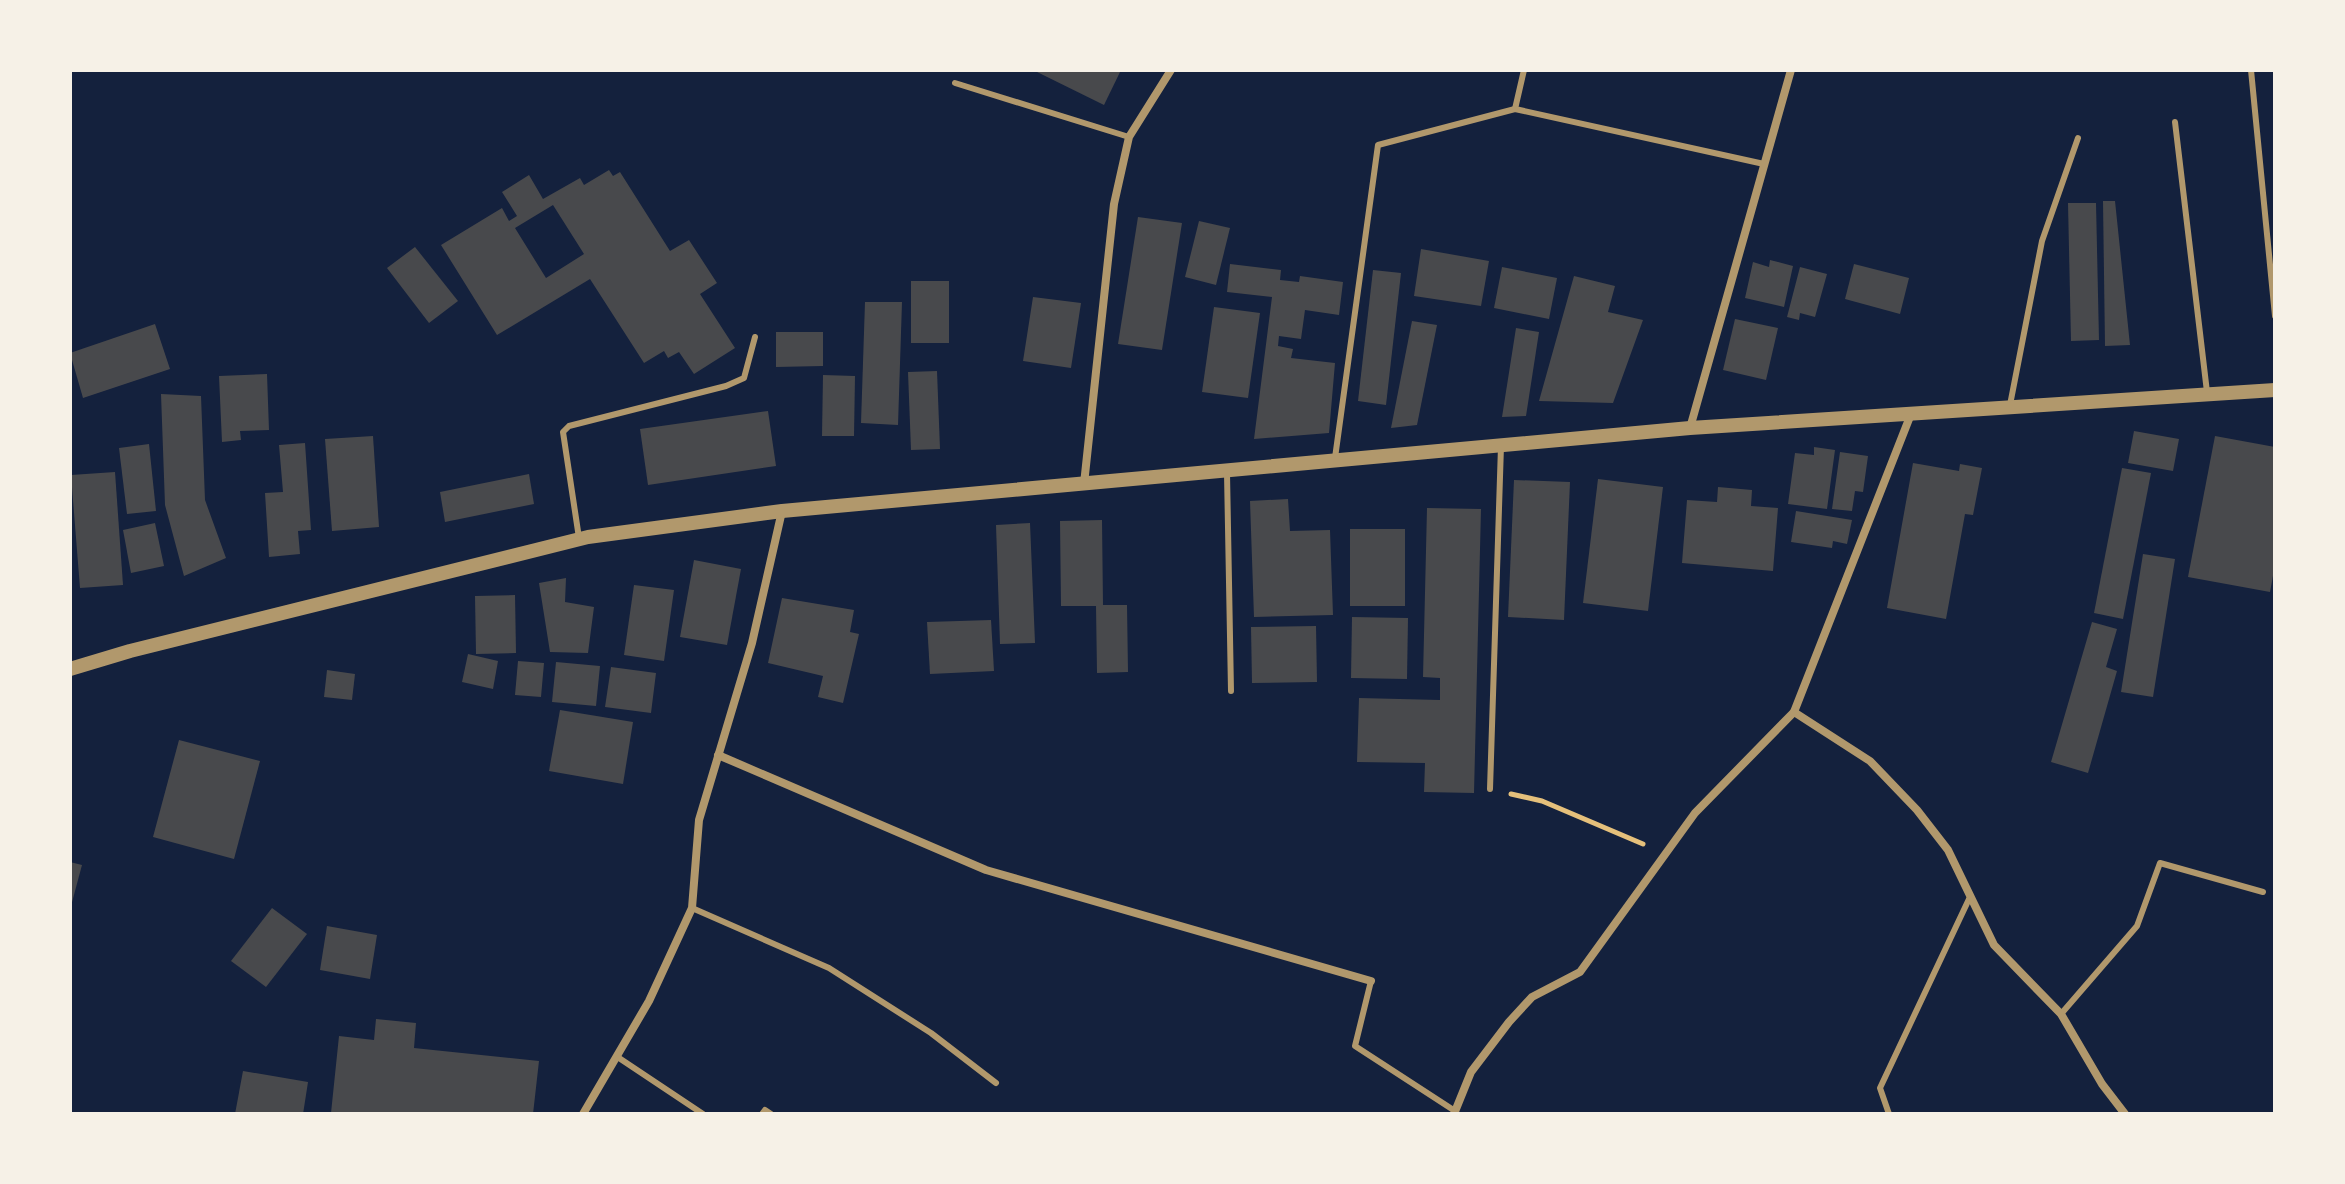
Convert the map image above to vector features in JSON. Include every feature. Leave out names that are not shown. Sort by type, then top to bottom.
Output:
[{"type":"street","points":[[1084,484],[1114,204],[1129,137],[1171,70]]},
{"type":"street","points":[[1690,428],[1791,70]]},
{"type":"street","points":[[70,669],[160,643],[579,539],[782,511],[1227,473],[1690,428],[2207,397],[2275,390]]},
{"type":"street","points":[[1454,1112],[1471,1072],[1509,1022],[1532,997],[1580,972],[1695,813],[1794,712],[1911,414]]},
{"type":"street","points":[[583,1114],[619,1058],[692,908],[699,820],[752,643],[782,511]]},
{"type":"street","points":[[1794,712],[1870,761],[1917,810],[1948,850],[1969,899],[1994,945],[2061,1014],[2102,1084],[2125,1114]]},
{"type":"street","points":[[718,755],[986,870],[1371,981]]},
{"type":"lane","points":[[1515,109],[1524,70]]},
{"type":"lane","points":[[2251,70],[2275,316]]},
{"type":"lane","points":[[955,83],[1129,137]]},
{"type":"lane","points":[[1335,462],[1378,145],[1515,109],[1764,164]]},
{"type":"lane","points":[[2175,122],[2207,397]]},
{"type":"lane","points":[[2009,409],[2042,241],[2078,138]]},
{"type":"lane","points":[[579,539],[563,432],[569,426],[726,386],[744,378],[755,337]]},
{"type":"lane","points":[[1490,789],[1501,446]]},
{"type":"lane","points":[[1227,473],[1231,691]]},
{"type":"lane","points":[[2061,1014],[2137,926],[2160,863],[2263,892]]},
{"type":"lane","points":[[1889,1114],[1880,1088],[1969,899]]},
{"type":"lane","points":[[692,908],[829,968],[931,1033],[996,1083]]},
{"type":"lane","points":[[1371,981],[1355,1046],[1454,1112]]},
{"type":"lane","points":[[619,1058],[703,1114]]},
{"type":"lane","points":[[762,1114],[765,1110],[771,1114]]},
{"type":"path","points":[[1490,789],[1542,801],[1665,854]]},
{"type":"building","points":[[1033,70],[1121,70],[1104,105]]},
{"type":"building","points":[[609,170],[613,176],[620,172],[670,251],[689,240],[717,283],[700,294],[735,348],[694,374],[679,352],[668,358],[664,351],[644,363],[590,279],[497,335],[441,245],[502,208],[509,221],[517,216],[502,192],[529,175],[543,199],[580,178],[584,185]],"holes":[[[553,205],[584,254],[546,278],[515,228]]]},
{"type":"building","points":[[2103,201],[2115,201],[2130,345],[2105,346]]},
{"type":"building","points":[[2068,203],[2096,203],[2099,340],[2071,341]]},
{"type":"building","points":[[1138,217],[1182,223],[1162,350],[1118,344]]},
{"type":"building","points":[[1199,221],[1230,228],[1216,285],[1185,277]]},
{"type":"building","points":[[415,247],[458,301],[429,323],[387,268]]},
{"type":"building","points":[[1421,249],[1489,261],[1481,306],[1414,296]]},
{"type":"building","points":[[1770,260],[1793,266],[1784,307],[1745,298],[1753,262],[1769,267]]},
{"type":"building","points":[[1230,264],[1281,270],[1280,280],[1299,282],[1300,276],[1343,282],[1339,315],[1305,310],[1301,339],[1279,336],[1278,346],[1293,349],[1291,358],[1335,363],[1329,433],[1254,439],[1272,297],[1227,292]]},
{"type":"building","points":[[1854,264],[1909,278],[1900,314],[1845,299]]},
{"type":"building","points":[[1502,267],[1557,278],[1549,319],[1494,308]]},
{"type":"building","points":[[1800,267],[1827,274],[1815,317],[1800,313],[1799,320],[1787,317]]},
{"type":"building","points":[[1373,270],[1401,273],[1386,405],[1358,401]]},
{"type":"building","points":[[1574,276],[1615,286],[1608,312],[1643,320],[1613,403],[1539,401]]},
{"type":"building","points":[[911,281],[949,281],[949,343],[911,343]]},
{"type":"building","points":[[1033,297],[1081,303],[1071,368],[1023,361]]},
{"type":"building","points":[[865,302],[902,302],[898,425],[861,423]]},
{"type":"building","points":[[1214,307],[1260,313],[1248,398],[1202,392]]},
{"type":"building","points":[[1735,319],[1778,328],[1766,380],[1723,370]]},
{"type":"building","points":[[1412,321],[1437,325],[1417,425],[1391,428]]},
{"type":"building","points":[[155,324],[170,369],[83,398],[70,353]]},
{"type":"building","points":[[1516,328],[1539,332],[1526,416],[1502,417]]},
{"type":"building","points":[[776,332],[823,332],[823,366],[776,367]]},
{"type":"building","points":[[937,371],[940,449],[911,450],[908,372]]},
{"type":"building","points":[[267,374],[269,430],[240,431],[241,440],[222,442],[219,376]]},
{"type":"building","points":[[823,375],[855,376],[854,436],[822,436]]},
{"type":"building","points":[[161,394],[201,396],[205,500],[226,558],[184,576],[165,505]]},
{"type":"building","points":[[768,411],[776,466],[648,485],[640,429]]},
{"type":"building","points":[[2134,431],[2179,439],[2173,471],[2128,463]]},
{"type":"building","points":[[373,436],[379,527],[332,531],[325,439]]},
{"type":"building","points":[[2215,436],[2275,447],[2275,565],[2270,592],[2188,577]]},
{"type":"building","points":[[305,443],[311,530],[298,531],[300,554],[269,557],[265,493],[283,492],[279,445]]},
{"type":"building","points":[[149,444],[156,511],[127,514],[119,448]]},
{"type":"building","points":[[1814,447],[1835,450],[1827,509],[1788,504],[1795,453],[1814,455]]},
{"type":"building","points":[[1840,452],[1868,456],[1863,492],[1855,491],[1852,511],[1832,509]]},
{"type":"building","points":[[1913,463],[1959,471],[1960,464],[1982,468],[1973,515],[1965,514],[1946,619],[1887,608]]},
{"type":"building","points":[[2122,468],[2151,473],[2123,619],[2094,613]]},
{"type":"building","points":[[115,472],[123,585],[80,588],[71,475]]},
{"type":"building","points":[[529,474],[534,504],[445,522],[440,492]]},
{"type":"building","points":[[1598,479],[1663,487],[1648,611],[1583,603]]},
{"type":"building","points":[[1514,480],[1570,482],[1564,620],[1508,617]]},
{"type":"building","points":[[1718,487],[1752,490],[1751,506],[1778,508],[1773,571],[1682,563],[1687,500],[1717,502]]},
{"type":"building","points":[[1288,499],[1290,531],[1330,530],[1333,615],[1254,617],[1250,501]]},
{"type":"building","points":[[1427,508],[1481,509],[1474,793],[1424,792],[1425,763],[1357,762],[1359,698],[1440,700],[1440,678],[1423,677]]},
{"type":"building","points":[[1796,511],[1852,520],[1847,544],[1833,541],[1832,548],[1791,542]]},
{"type":"building","points":[[1102,520],[1103,605],[1127,605],[1128,672],[1097,673],[1096,606],[1061,606],[1060,521]]},
{"type":"building","points":[[155,523],[164,566],[131,573],[123,530]]},
{"type":"building","points":[[1030,523],[1035,643],[1000,644],[996,525]]},
{"type":"building","points":[[1350,529],[1405,529],[1405,606],[1350,606]]},
{"type":"building","points":[[2143,554],[2175,559],[2153,697],[2121,692]]},
{"type":"building","points":[[694,560],[741,569],[727,645],[680,637]]},
{"type":"building","points":[[566,578],[565,602],[594,607],[588,653],[550,652],[539,583]]},
{"type":"building","points":[[634,585],[674,590],[664,661],[624,655]]},
{"type":"building","points":[[515,595],[516,653],[476,654],[475,596]]},
{"type":"building","points":[[782,598],[854,610],[850,632],[859,634],[843,703],[818,697],[823,676],[768,663]]},
{"type":"building","points":[[1352,617],[1408,618],[1407,679],[1351,678]]},
{"type":"building","points":[[991,620],[994,671],[930,674],[927,622]]},
{"type":"building","points":[[2092,622],[2117,629],[2106,667],[2117,671],[2088,773],[2051,762]]},
{"type":"building","points":[[1316,626],[1317,682],[1252,683],[1251,627]]},
{"type":"building","points":[[468,654],[498,661],[493,689],[462,682]]},
{"type":"building","points":[[518,661],[544,663],[541,697],[515,695]]},
{"type":"building","points":[[556,662],[600,666],[596,706],[552,702]]},
{"type":"building","points":[[611,667],[656,673],[651,713],[605,707]]},
{"type":"building","points":[[327,670],[355,674],[352,700],[324,697]]},
{"type":"building","points":[[560,710],[633,722],[623,784],[549,771]]},
{"type":"building","points":[[179,740],[260,761],[234,859],[153,837]]},
{"type":"building","points":[[70,862],[82,865],[71,906],[70,906]]},
{"type":"building","points":[[272,908],[307,934],[266,987],[231,961]]},
{"type":"building","points":[[327,926],[377,935],[370,979],[320,970]]},
{"type":"building","points":[[376,1019],[416,1023],[414,1048],[539,1061],[533,1114],[331,1113],[339,1036],[374,1040]]},
{"type":"building","points":[[243,1071],[308,1082],[303,1114],[235,1114]]}]
